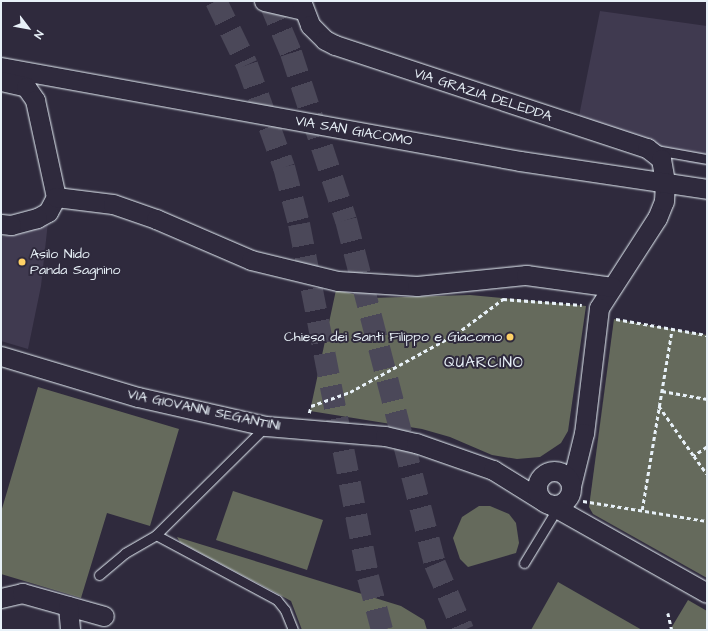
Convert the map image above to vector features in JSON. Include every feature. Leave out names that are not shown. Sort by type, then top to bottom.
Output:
[{"type":"street","points":[[264,1],[302,6]]},
{"type":"street","name":"VIA GRAZIA DELEDDA","points":[[302,6],[316,32],[335,45],[647,148],[661,159],[665,182],[664,201],[658,218],[598,312]]},
{"type":"street","name":"VIA SAN GIACOMO","points":[[1,67],[520,161],[707,189]]},
{"type":"street","points":[[1,81],[26,88],[35,100],[56,197],[48,212],[37,218],[11,225],[1,224]]},
{"type":"street","points":[[56,197],[113,204],[156,219],[251,260],[338,281],[417,286],[526,275],[612,288]]},
{"type":"street","points":[[584,433],[547,472],[537,488],[550,505],[564,501],[572,492],[584,433],[598,312]]},
{"type":"street","name":"VIA GIOVANNI SEGANTINI","points":[[1,356],[138,397],[266,426],[385,436],[446,452],[501,474],[550,505],[707,593]]},
{"type":"street","points":[[547,472],[562,472],[572,492]]},
{"type":"street","name":"VIA GIOVANNI SEGANTINI","points":[[501,474],[547,472]]},
{"type":"street","name":"VIA GIOVANNI SEGANTINI","points":[[572,492],[584,515],[610,538]]},
{"type":"street","points":[[1,598],[22,593],[104,616]]},
{"type":"street","points":[[68,606],[70,630]]},
{"type":"lane","points":[[647,148],[707,158]]},
{"type":"lane","points":[[99,575],[125,553],[156,535],[266,426]]},
{"type":"lane","points":[[524,562],[550,505]]},
{"type":"lane","points":[[156,535],[277,600],[285,610],[293,630]]},
{"type":"path","points":[[305,429],[311,406],[350,392],[389,372],[456,334],[503,299],[598,312],[672,329],[707,335]]},
{"type":"path","points":[[642,510],[672,329]]},
{"type":"path","points":[[662,391],[707,399]]},
{"type":"path","points":[[659,405],[707,474]]},
{"type":"path","points":[[694,456],[707,447]]},
{"type":"path","points":[[572,492],[642,510],[707,521]]},
{"type":"path","points":[[668,613],[672,630]]},
{"type":"shaded area","points":[[600,11],[707,26],[707,165],[688,163],[681,156],[671,150],[579,116]]},
{"type":"shaded area","name":"Asilo Nido Panda Sagnino","points":[[48,222],[41,286],[28,349],[1,341],[1,237],[24,233]]},
{"type":"green space","points":[[336,290],[371,298],[470,295],[586,306],[568,431],[561,443],[540,457],[517,459],[492,455],[450,437],[422,429],[310,411]]},
{"type":"green space","points":[[614,319],[707,335],[707,578],[593,514],[589,507]]},
{"type":"green space","points":[[38,387],[179,429],[150,526],[107,513],[81,598],[1,574],[1,512]]},
{"type":"green space","points":[[233,491],[323,520],[307,570],[216,540]]},
{"type":"green space","points":[[479,506],[490,506],[509,514],[516,523],[519,543],[516,553],[468,567],[460,559],[453,538],[462,517]]},
{"type":"green space","points":[[177,537],[401,606],[424,620],[427,630],[302,630],[291,601],[180,542]]},
{"type":"green space","points":[[558,582],[642,630],[531,630]]},
{"type":"green space","points":[[688,600],[707,611],[707,630],[670,630]]},
{"type":"tunnel","points":[[216,1],[247,65],[284,167],[299,224],[368,577],[382,630]]},
{"type":"tunnel","points":[[269,1],[291,53],[346,220],[435,564],[463,630]]},
{"type":"place","name":"Asilo Nido Panda Sagnino","points":[[22,262]]},
{"type":"place","name":"Chiesa dei Santi Filippo e Giacomo","points":[[510,337]]},
{"type":"district","name":"QUARCINO","points":[[484,363]]}]
